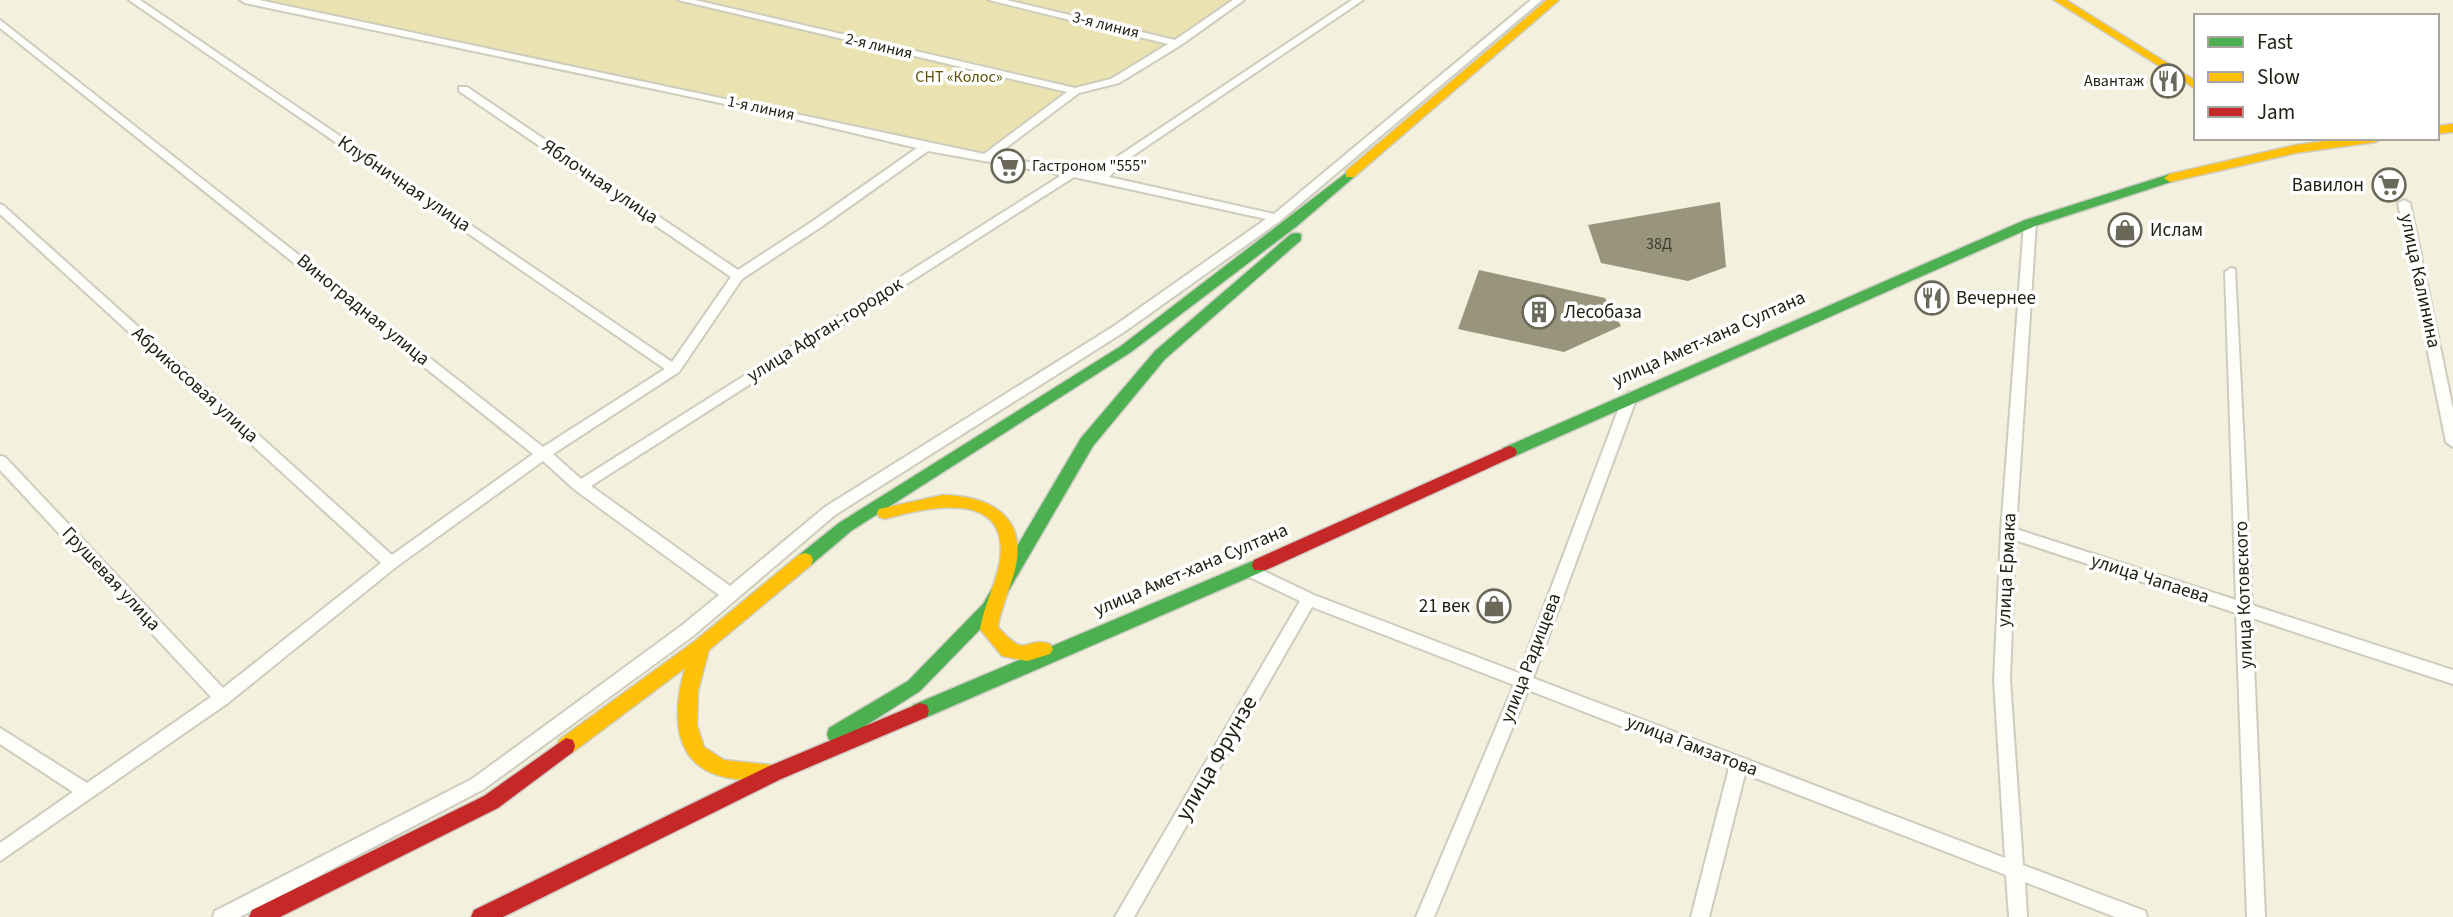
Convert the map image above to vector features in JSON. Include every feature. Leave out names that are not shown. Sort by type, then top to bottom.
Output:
[{"type":"main road","points":[[259,917],[491,802],[701,646],[845,527],[1126,349],[1292,223],[1555,0]]},
{"type":"main road","points":[[701,646],[688,690],[686,716],[694,747],[708,763],[728,769],[774,772],[914,686],[989,610],[1087,442],[1160,355],[1352,187],[1553,19],[1570,0]]},
{"type":"main road","points":[[2059,0],[2194,85]]},
{"type":"main road","points":[[2281,140],[2296,149]]},
{"type":"main road","name":"улица Амет-хана Султана","points":[[1078,640],[1248,570],[1630,397],[2030,223],[2154,182],[2296,149],[2361,140]]},
{"type":"main road","points":[[845,527],[907,504],[930,500],[956,499],[990,508],[1007,528],[1009,553],[989,610],[989,629],[1008,651],[1027,654],[1078,640]]},
{"type":"main road","points":[[481,917],[774,772],[931,707],[1078,640]]},
{"type":"street","name":"Клубничная улица","points":[[134,0],[674,369]]},
{"type":"street","name":"1-я линия","points":[[245,0],[782,113],[926,147],[1101,179],[1276,218]]},
{"type":"street","name":"2-я линия","points":[[683,0],[1075,91]]},
{"type":"street","name":"3-я линия","points":[[994,0],[1177,43]]},
{"type":"street","points":[[985,159],[1075,91],[1115,80],[1177,43],[1239,0]]},
{"type":"street","points":[[1101,179],[1121,159],[1358,0]]},
{"type":"street","points":[[222,917],[478,783],[687,631],[830,511],[1119,329],[1276,218],[1537,0]]},
{"type":"street","name":"Виноградная улица","points":[[0,23],[580,486],[729,594]]},
{"type":"street","name":"Яблочная улица","points":[[463,89],[738,276]]},
{"type":"street","points":[[0,853],[222,698],[391,564],[543,454],[674,369],[738,276],[926,147]]},
{"type":"street","name":"улица Афган-городок","points":[[580,486],[1070,175]]},
{"type":"street","name":"улица Калинина","points":[[2404,203],[2453,442]]},
{"type":"street","name":"Абрикосовая улица","points":[[0,208],[391,564]]},
{"type":"street","name":"улица Ермака","points":[[2018,917],[2003,680],[2008,532],[2030,223]]},
{"type":"street","name":"улица Котовского","points":[[2231,272],[2256,917]]},
{"type":"street","name":"улица Радищева","points":[[1425,917],[1524,681],[1630,397]]},
{"type":"street","name":"Грушевая улица","points":[[0,461],[222,698]]},
{"type":"street","name":"улица Чапаева","points":[[2008,532],[2453,677]]},
{"type":"street","name":"улица Гамзатова","points":[[1248,570],[1309,599],[2138,917]]},
{"type":"street","name":"улица Фрунзе","points":[[1124,917],[1309,599]]},
{"type":"street","points":[[0,735],[87,792]]},
{"type":"street","points":[[1700,917],[1739,764]]},
{"type":"green space","name":"СНТ «Колос»","points":[[241,0],[1234,0],[1136,66],[1116,77],[1078,87],[978,162],[801,120]]},
{"type":"building","name":"Лесобаза","points":[[1720,202],[1726,267],[1688,281],[1601,263],[1588,225]]},
{"type":"building","name":"Лесобаза","points":[[1479,270],[1605,298],[1621,326],[1564,352],[1458,329]]},
{"type":"traffic: fast","points":[[805,560],[845,527],[1126,349],[1292,223],[1350,174]]},
{"type":"traffic: fast","points":[[1509,452],[2030,223],[2170,178]]},
{"type":"traffic: fast","points":[[836,734],[914,686],[989,609],[1087,442],[1160,355],[1296,237]]},
{"type":"traffic: fast","points":[[920,711],[1260,565]]},
{"type":"traffic: slow","points":[[1350,174],[1554,0]]},
{"type":"traffic: slow","points":[[2059,0],[2194,85]]},
{"type":"traffic: slow","points":[[2439,130],[2453,128]]},
{"type":"traffic: slow","points":[[2170,178],[2296,149],[2361,140]]},
{"type":"traffic: slow","points":[[885,513],[922,503],[963,501],[981,505],[996,514],[1005,529],[1009,551],[989,629],[1008,651],[1027,654],[1044,649]]},
{"type":"traffic: slow","points":[[566,746],[701,646],[805,560]]},
{"type":"traffic: slow","points":[[701,646],[692,675],[687,708],[687,725],[698,753],[716,767],[774,772]]},
{"type":"traffic: jam","points":[[1260,565],[1509,452]]},
{"type":"traffic: jam","points":[[481,917],[774,773],[920,711]]},
{"type":"traffic: jam","points":[[259,917],[491,802],[566,746]]},
{"type":"place","name":"Авантаж","points":[[2168,81]]},
{"type":"place","name":"Гастроном \"555\"","points":[[1008,166]]},
{"type":"place","name":"Вавилон","points":[[2389,185]]},
{"type":"place","name":"Ислам","points":[[2125,230]]},
{"type":"place","name":"Вечернее","points":[[1932,298]]},
{"type":"place","name":"Лесобаза","points":[[1539,312]]},
{"type":"place","name":"21 век","points":[[1494,606]]}]
